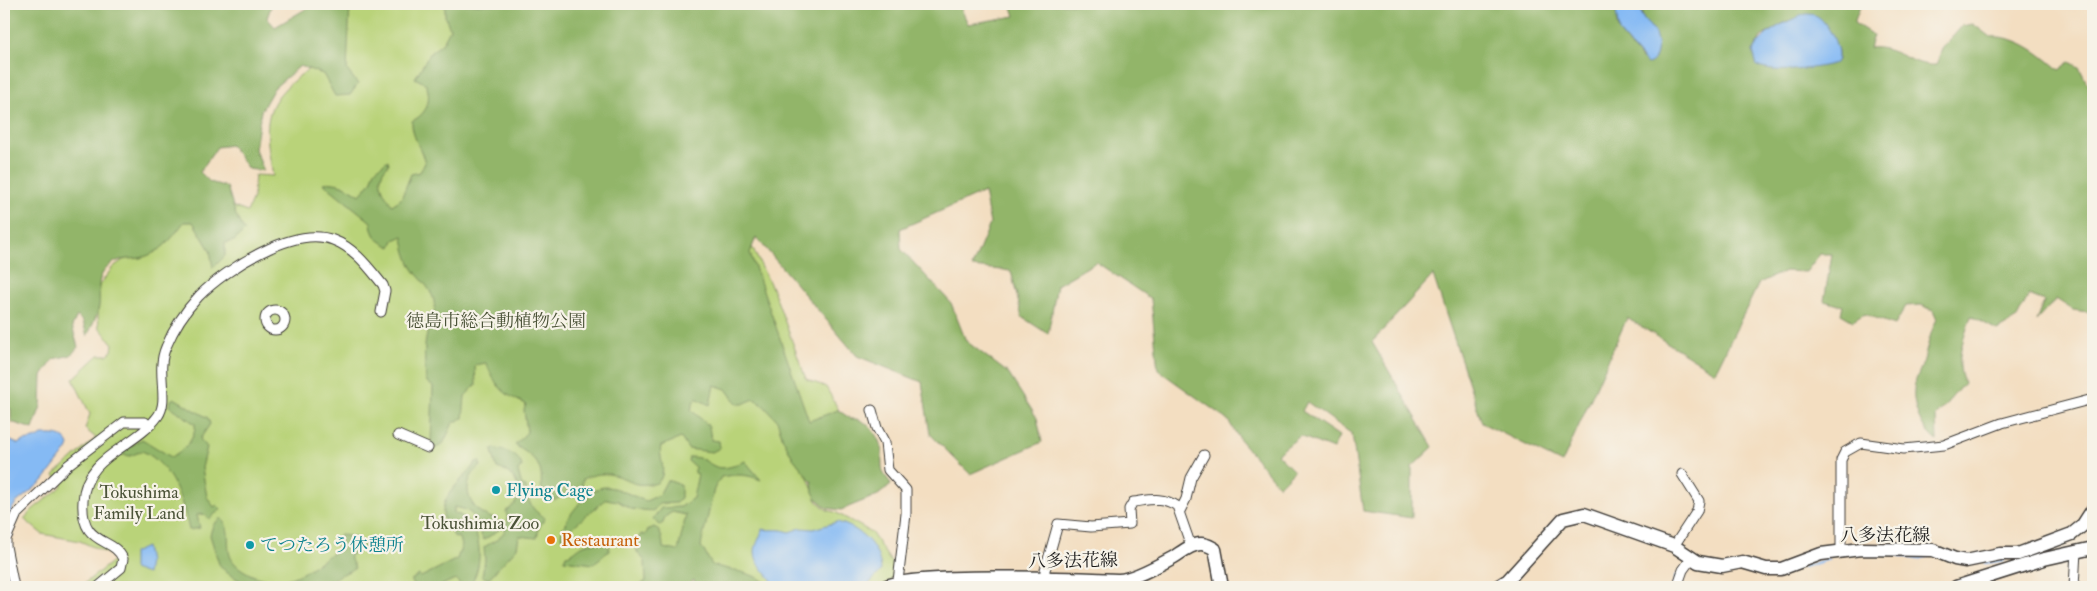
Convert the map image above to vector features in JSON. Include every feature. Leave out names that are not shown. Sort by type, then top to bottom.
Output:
[{"type":"main road","name":"八多法花線","points":[[1956,587],[2075,542],[2082,526],[2093,509]]},
{"type":"main road","name":"八多法花線","points":[[1497,587],[1508,580],[1563,519],[1584,514],[1674,546],[1691,559],[1713,565],[1742,562],[1766,569],[1781,569],[1821,554],[1879,548],[1933,550],[1955,560],[1966,561],[2000,554],[2018,554],[2075,542],[2093,548]]},
{"type":"main road","points":[[1191,546],[1201,544],[1215,549],[1222,587]]},
{"type":"main road","name":"八多法花線","points":[[885,587],[898,582],[956,579],[1045,583],[1088,577],[1122,584],[1191,546]]},
{"type":"street","points":[[98,587],[121,568],[123,559],[117,550],[95,537],[89,530],[85,522],[83,503],[86,486],[95,470],[107,456],[132,441],[149,426],[162,407],[160,373],[163,355],[191,305],[206,290],[232,271],[282,243],[311,237],[332,240],[359,256],[383,285],[385,291],[381,312]]},
{"type":"street","points":[[1841,551],[1841,460],[1850,447],[1861,443],[1904,449],[1944,445],[2002,423],[2093,399]]},
{"type":"street","points":[[872,410],[876,428],[887,451],[888,470],[906,490],[906,514],[898,582]]},
{"type":"street","points":[[14,587],[5,545],[18,514],[68,465],[124,422],[145,422],[149,426]]},
{"type":"street","points":[[398,435],[428,448]]},
{"type":"street","points":[[1180,511],[1186,498],[1191,478],[1204,455]]},
{"type":"street","points":[[1674,546],[1697,511],[1699,501],[1682,474]]},
{"type":"street","points":[[1045,583],[1058,524],[1091,526],[1130,524],[1129,509],[1133,502],[1152,498],[1169,501],[1177,506],[1191,546]]},
{"type":"street","points":[[2074,587],[2075,542]]},
{"type":"street","points":[[1677,587],[1680,577],[1691,559]]},
{"type":"green space","points":[[4,4],[272,4],[267,18],[275,27],[309,7],[308,4],[350,4],[347,70],[358,84],[350,95],[335,96],[323,74],[300,66],[274,88],[261,111],[255,149],[264,171],[248,169],[231,145],[217,147],[200,172],[210,182],[227,187],[236,215],[245,231],[234,241],[225,243],[225,256],[213,268],[210,250],[193,222],[184,222],[166,244],[154,253],[140,258],[119,260],[108,267],[101,276],[98,310],[87,336],[83,322],[77,316],[72,326],[78,347],[71,355],[54,359],[42,376],[41,406],[33,429],[11,422],[11,409],[4,407]]},
{"type":"green space","name":"徳島市総合動植物公園","points":[[324,4],[780,4],[764,235],[749,241],[774,292],[806,379],[826,387],[846,423],[807,475],[817,501],[827,510],[835,512],[871,532],[895,568],[896,578],[881,587],[763,587],[693,576],[688,587],[80,587],[114,560],[113,556],[80,541],[42,534],[24,519],[32,510],[60,488],[62,485],[54,475],[96,438],[85,429],[90,414],[73,379],[99,355],[107,355],[112,351],[113,344],[99,327],[99,286],[113,267],[123,260],[134,257],[176,215],[223,203],[247,212],[253,198],[255,175],[273,176],[268,137],[268,122],[271,109],[287,86],[319,62]]},
{"type":"green space","points":[[445,4],[959,4],[968,24],[1015,16],[1011,4],[1623,4],[1617,12],[1617,25],[1621,35],[1641,59],[1653,29],[1644,22],[1640,4],[1861,4],[1854,23],[1873,35],[1869,48],[1887,50],[1927,65],[1936,65],[1942,49],[1962,26],[1973,24],[1990,37],[2010,39],[2028,46],[2059,70],[2070,62],[2079,67],[2087,83],[2093,83],[2093,315],[2088,312],[2073,310],[2056,299],[2036,321],[2044,301],[2029,295],[2017,318],[1997,330],[1971,316],[1960,357],[1961,374],[1964,383],[1936,416],[1937,441],[1927,432],[1923,425],[1914,397],[1915,382],[1937,319],[1933,310],[1921,305],[1906,306],[1895,325],[1864,314],[1853,321],[1841,314],[1843,306],[1824,301],[1832,254],[1820,254],[1806,272],[1785,271],[1759,283],[1715,372],[1627,318],[1562,463],[1482,423],[1433,275],[1372,342],[1433,447],[1412,467],[1412,518],[1363,511],[1352,434],[1307,402],[1302,411],[1339,436],[1333,449],[1300,436],[1277,454],[1294,471],[1279,486],[1240,440],[1228,420],[1158,370],[1151,299],[1096,262],[1057,285],[1048,334],[1022,317],[1011,271],[972,267],[990,224],[984,192],[900,229],[901,249],[951,303],[966,341],[1008,373],[1037,418],[1042,442],[970,474],[930,434],[922,382],[857,356],[756,237],[750,253],[809,421],[838,410],[851,419],[862,421],[872,429],[879,440],[883,472],[891,485],[878,495],[841,510],[827,508],[817,499],[813,492],[812,482],[793,458],[783,439],[777,420],[763,405],[754,399],[743,404],[737,404],[726,389],[714,385],[710,405],[695,398],[691,410],[709,426],[711,440],[719,441],[720,448],[712,452],[688,449],[681,438],[661,446],[663,471],[657,483],[639,484],[613,475],[595,475],[583,479],[582,487],[573,496],[563,496],[555,500],[544,494],[542,490],[541,473],[535,460],[515,445],[527,432],[524,410],[526,404],[505,393],[493,378],[486,363],[475,365],[476,385],[465,396],[463,418],[453,423],[443,444],[436,448],[431,444],[433,387],[426,381],[425,352],[427,334],[434,314],[433,296],[411,265],[403,236],[394,240],[391,247],[383,243],[374,235],[371,222],[323,183],[343,185],[360,195],[371,182],[375,170],[388,160],[389,164],[382,174],[381,184],[392,205],[401,199],[411,174],[420,172],[425,163],[415,136],[412,121],[425,110],[428,101],[428,90],[426,84],[415,78],[431,52],[442,44],[450,29],[445,16]],"holes":[[[1787,21],[1834,41],[1838,51],[1838,60],[1753,51],[1761,37]]]},
{"type":"green space","points":[[174,398],[208,418],[210,424],[200,439],[207,447],[202,468],[207,497],[214,507],[217,505],[221,509],[209,519],[204,514],[197,515],[200,528],[189,530],[174,484],[161,464],[142,451],[130,456],[119,454],[142,439],[171,457],[185,447],[194,434],[195,424],[170,406],[171,400]]},
{"type":"green space","points":[[494,448],[511,453],[520,462],[522,466],[518,471],[522,486],[526,487],[531,505],[545,518],[539,528],[537,538],[519,536],[517,548],[488,579],[482,576],[485,560],[484,547],[498,539],[504,532],[508,521],[506,511],[513,506],[519,493],[518,487],[511,475],[497,468],[492,451]]},
{"type":"green space","points":[[689,457],[700,459],[721,468],[734,466],[745,461],[761,480],[741,475],[721,477],[714,489],[701,546],[712,565],[752,575],[765,582],[769,587],[696,587],[694,580],[685,587],[637,587],[646,581],[645,561],[637,552],[637,548],[630,543],[638,539],[641,534],[645,535],[648,530],[654,527],[661,536],[663,548],[678,551],[686,515],[672,512],[665,517],[660,525],[653,519],[661,508],[681,507],[693,498],[698,474],[695,473],[695,467],[688,461]]},
{"type":"green space","name":"Tokushimia Zoo","points":[[479,461],[481,466],[473,473],[469,481],[469,498],[480,512],[497,519],[500,529],[484,540],[473,515],[463,509],[454,507],[454,513],[464,517],[476,534],[479,545],[479,557],[474,578],[468,587],[462,586],[455,579],[438,587],[412,587],[414,585],[411,580],[419,575],[421,577],[457,559],[462,545],[458,537],[455,538],[449,527],[446,528],[443,508],[450,492],[476,462]]},
{"type":"green space","points":[[667,480],[681,485],[681,498],[676,503],[659,504],[653,511],[631,509],[618,501],[606,499],[569,530],[566,540],[561,537],[566,523],[577,506],[591,493],[605,487],[646,501],[659,495]]},
{"type":"green space","points":[[221,518],[227,527],[229,553],[233,561],[246,572],[265,579],[276,581],[297,576],[337,550],[339,535],[354,537],[364,548],[349,556],[355,568],[317,587],[250,587],[226,572],[219,564],[210,535],[213,525]]},
{"type":"green space","points":[[604,539],[609,541],[609,551],[593,564],[564,560],[566,555],[582,546]]},
{"type":"water","points":[[1623,4],[1640,4],[1640,12],[1651,27],[1656,38],[1657,54],[1652,62],[1647,64],[1619,32],[1616,12]]},
{"type":"water","points":[[1806,14],[1818,17],[1828,28],[1837,47],[1838,58],[1836,63],[1808,69],[1785,70],[1765,69],[1757,66],[1753,51],[1763,37],[1783,24]]},
{"type":"water","points":[[42,435],[54,435],[64,438],[69,445],[43,481],[16,503],[8,516],[4,531],[4,444],[9,440],[18,444],[36,439]]},
{"type":"water","points":[[837,522],[861,534],[868,540],[877,554],[881,571],[866,587],[775,587],[756,557],[755,549],[762,529],[789,532],[801,528],[813,529]]},
{"type":"water","points":[[146,547],[149,562],[147,574],[133,569],[133,553]]},
{"type":"waterway","points":[[1899,555],[1918,559],[1930,555]]},
{"type":"waterway","points":[[1803,567],[1829,559]]},
{"type":"waterway","points":[[1985,563],[2004,560]]},
{"type":"waterway","points":[[1706,569],[1717,571]]},
{"type":"waterway","points":[[1674,586],[1676,575]]},
{"type":"place","name":"Flying Cage","points":[[496,490]]},
{"type":"place","name":"Restaurant","points":[[551,540]]},
{"type":"place","name":"てつたろう休憩所","points":[[250,545]]},
{"type":"park label","name":"Tokushima Family Land","points":[[139,502]]}]
